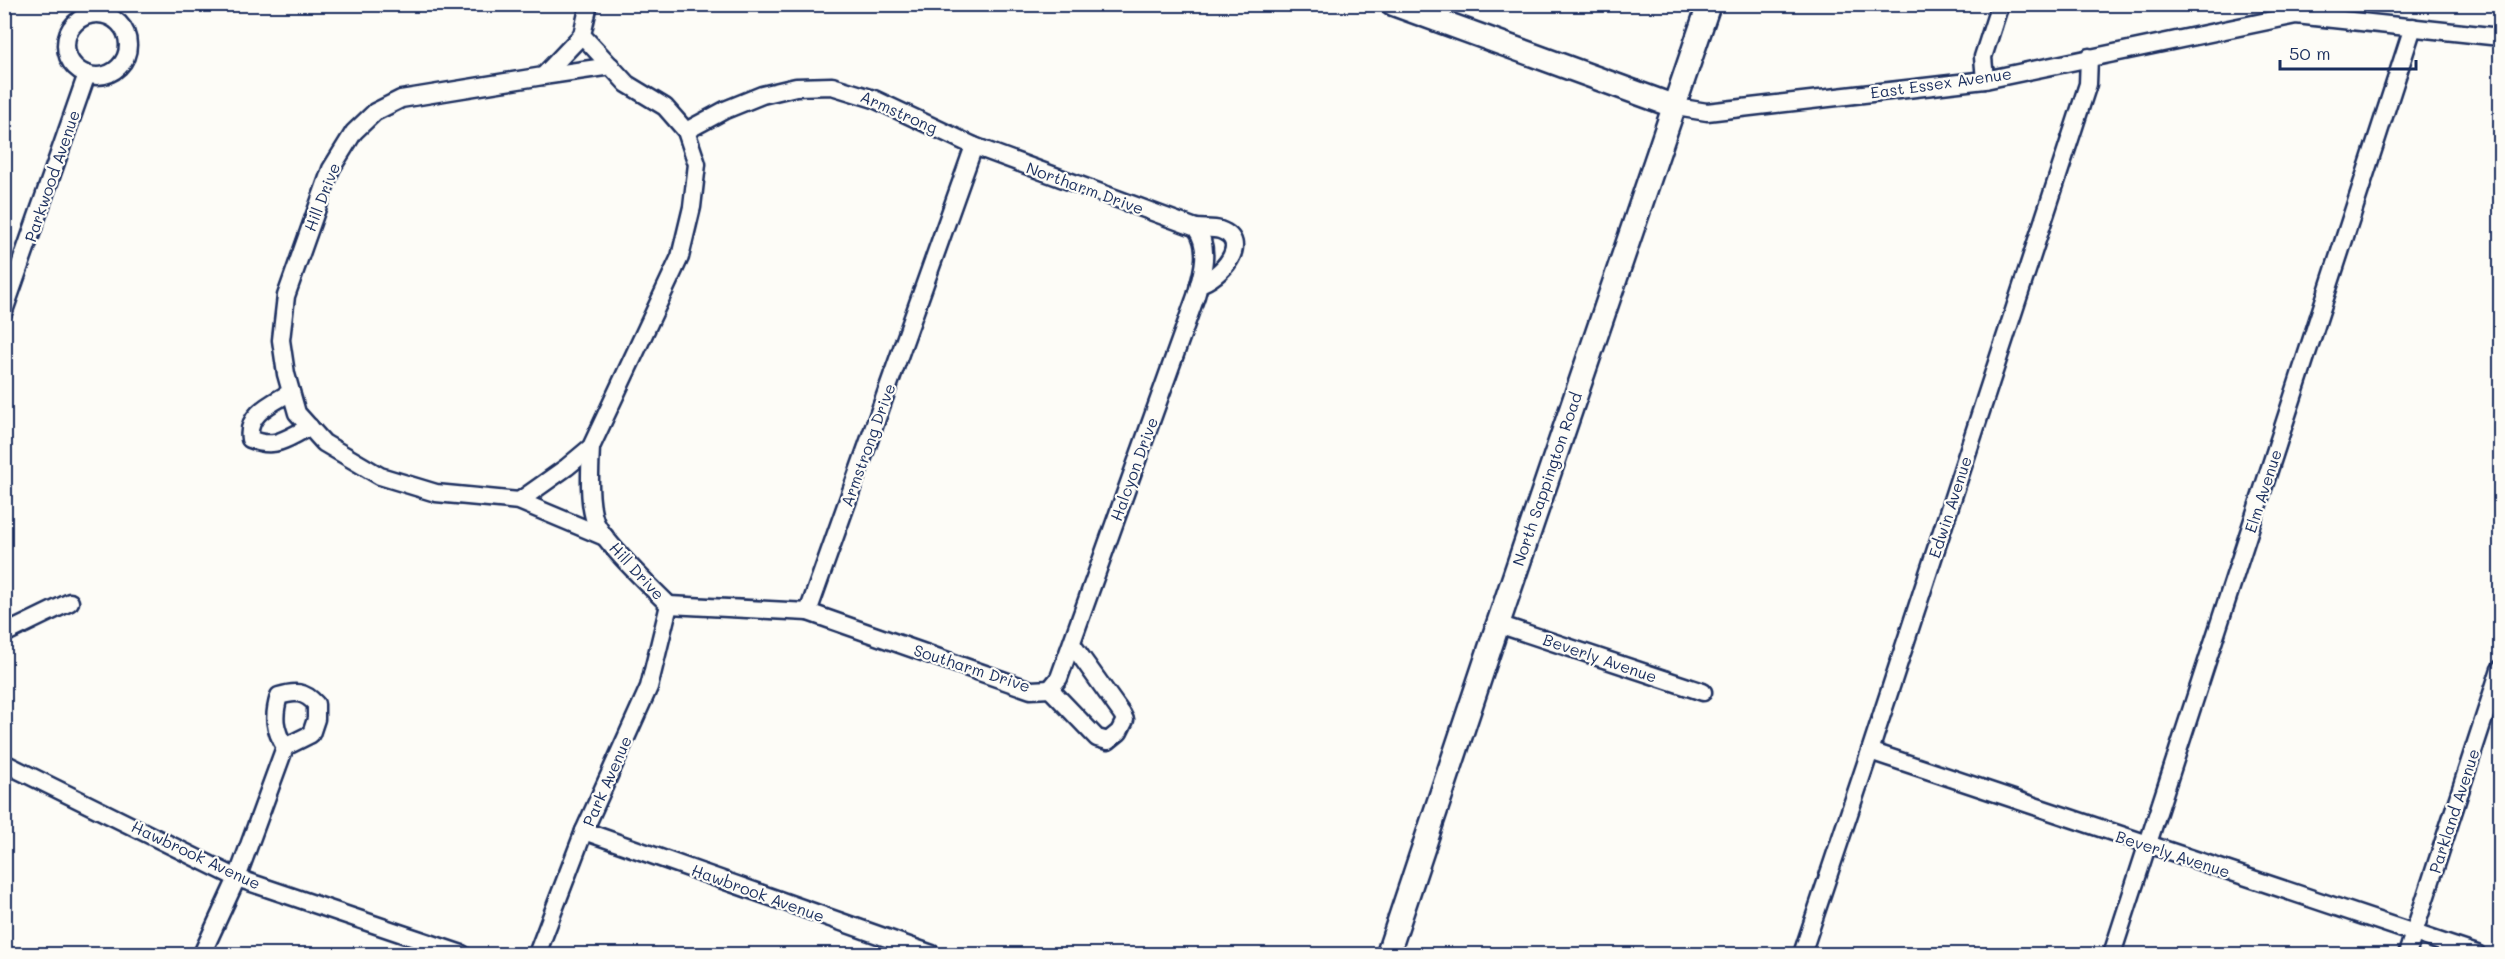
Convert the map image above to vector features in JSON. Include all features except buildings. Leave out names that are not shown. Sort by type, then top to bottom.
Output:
[{"type":"street","points":[[543,76],[582,35],[589,4]]},
{"type":"street","name":"East Essex Avenue","points":[[1394,4],[1676,107],[1707,112],[1985,80],[2296,10],[2500,37]]},
{"type":"street","name":"North Sappington Road","points":[[1388,954],[1709,4]]},
{"type":"street","points":[[1985,80],[1983,57],[2000,4]]},
{"type":"street","name":"Elm Avenue","points":[[2112,954],[2413,27]]},
{"type":"street","name":"Hill Drive","points":[[582,35],[627,84],[665,107],[686,131],[697,164],[692,207],[680,257],[591,447],[589,480],[595,521],[605,537],[669,605]]},
{"type":"street","name":"Edwin Avenue","points":[[1802,954],[2088,84],[2089,57]]},
{"type":"street","name":"Hill Drive","points":[[605,537],[519,501],[436,493],[380,476],[324,444],[297,413],[286,374],[281,339],[286,296],[331,169],[354,132],[375,112],[401,99],[611,66]]},
{"type":"street","name":"Parkwood Avenue","points":[[4,311],[87,74]]},
{"type":"street","name":"Armstrong","points":[[686,131],[725,110],[762,95],[796,87],[832,86],[874,99],[974,146]]},
{"type":"street","name":"Northarm Drive","points":[[974,146],[1199,236],[1219,230],[1229,236],[1233,243],[1230,262],[1211,281],[1200,284]]},
{"type":"street","name":"Armstrong Drive","points":[[808,612],[974,146]]},
{"type":"street","name":"Halcyon Drive","points":[[1050,689],[1059,678],[1072,644],[1200,284],[1205,256],[1199,236]]},
{"type":"street","points":[[291,392],[255,415],[248,429],[250,439],[263,445],[279,443],[310,428]]},
{"type":"street","name":"Hill Drive","points":[[519,501],[591,447]]},
{"type":"street","points":[[4,634],[70,602]]},
{"type":"street","points":[[669,605],[808,612]]},
{"type":"street","name":"Park Avenue","points":[[537,954],[584,831],[649,687],[669,605]]},
{"type":"street","name":"Southarm Drive","points":[[808,612],[1031,690],[1050,689],[1097,738],[1108,741],[1119,732],[1125,720],[1072,644]]},
{"type":"street","name":"Beverly Avenue","points":[[1498,624],[1703,692]]},
{"type":"street","name":"Parkland Avenue","points":[[2407,954],[2500,669]]},
{"type":"street","points":[[202,954],[237,878],[285,747]]},
{"type":"street","name":"Beverly Avenue","points":[[1870,751],[2148,846],[2477,954]]},
{"type":"street","name":"Hawbrook Avenue","points":[[4,763],[237,878],[462,954]]},
{"type":"street","name":"Hawbrook Avenue","points":[[584,831],[932,954]]}]
